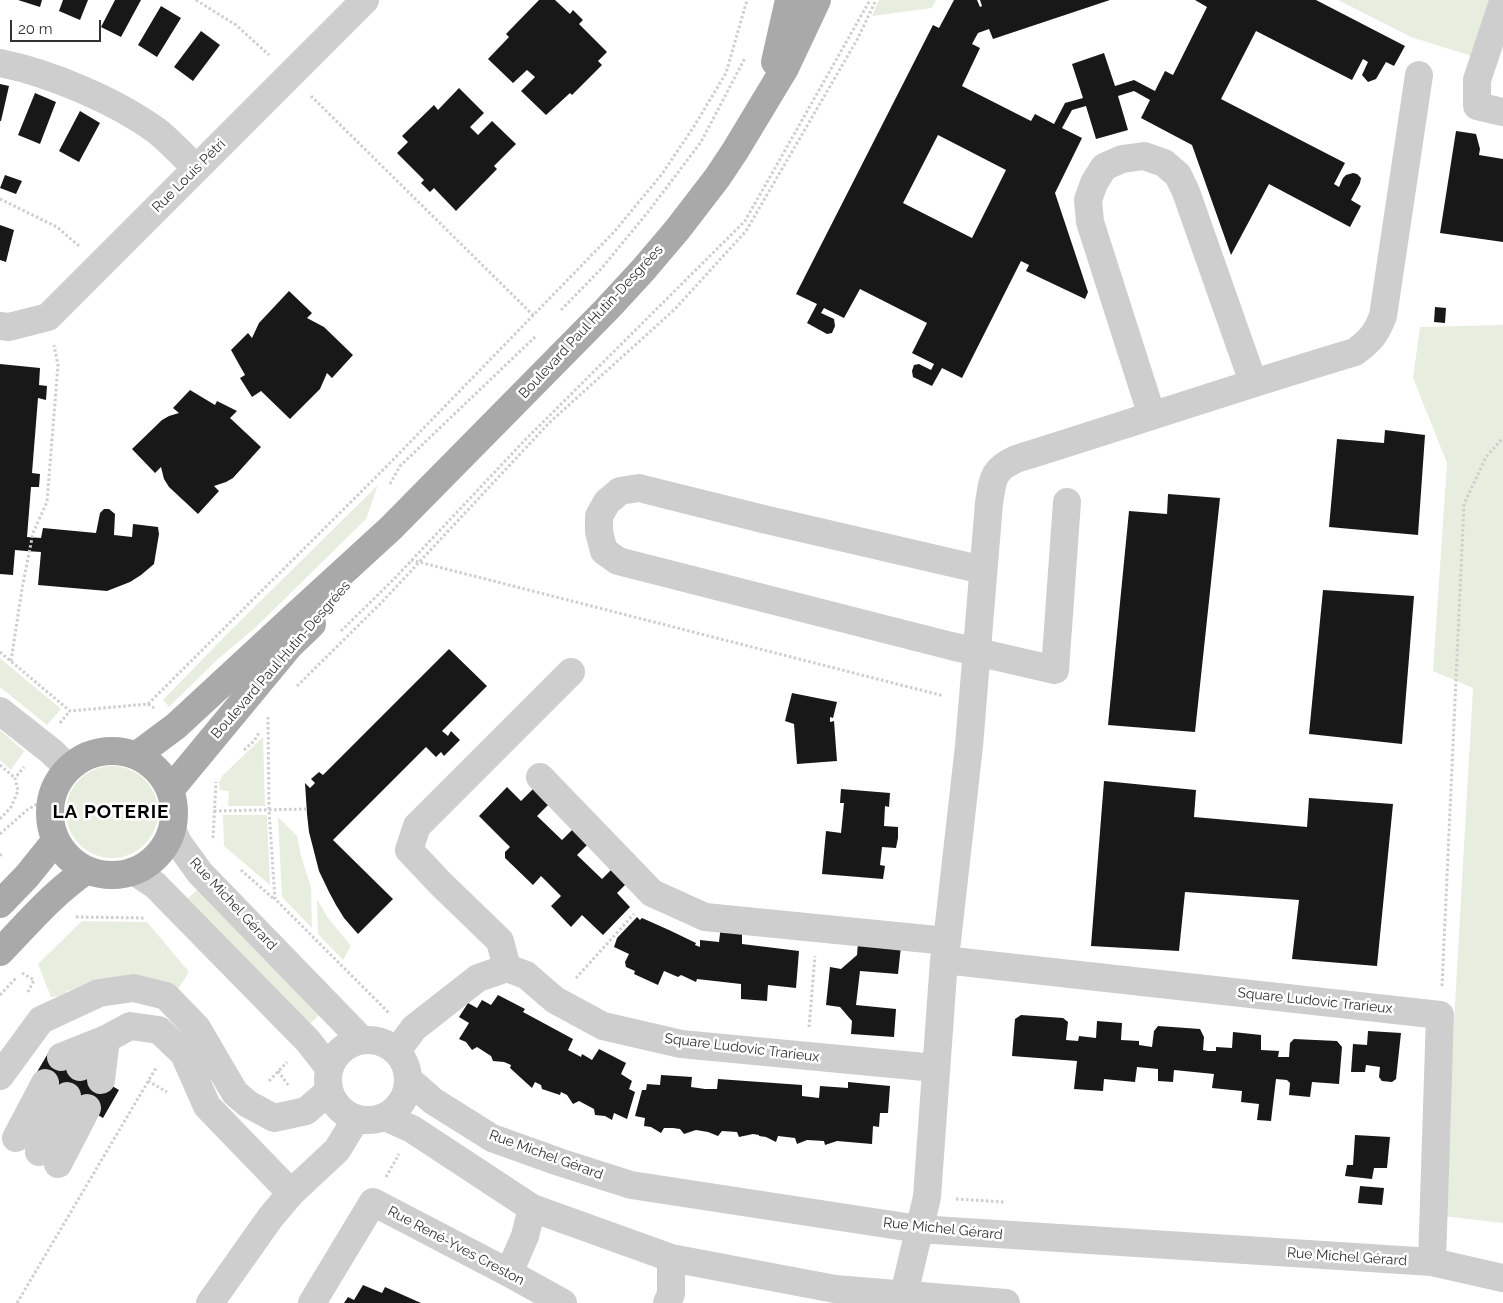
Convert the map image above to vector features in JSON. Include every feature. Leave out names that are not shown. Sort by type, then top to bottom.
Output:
[{"type":"main road","name":"Boulevard Paul Hutin-Desgrées","points":[[768,96],[789,0]]},
{"type":"main road","name":"Boulevard Paul Hutin-Desgrées","points":[[137,755],[176,726],[391,528],[607,309],[677,230],[718,178],[785,68],[817,0]]},
{"type":"main road","name":"Boulevard Paul Hutin-Desgrées","points":[[170,790],[290,645],[335,602],[391,528]]},
{"type":"main road","points":[[108,750],[123,751],[137,755],[151,764],[162,776],[170,790],[174,810],[172,830],[158,855],[147,864],[122,874],[98,874],[87,870],[74,862],[56,840],[50,819],[52,796],[58,781],[68,768],[80,759],[94,753],[108,750]]},
{"type":"main road","points":[[0,904],[27,876],[56,840]]},
{"type":"main road","points":[[0,952],[67,883],[87,870]]},
{"type":"street","name":"Rue Louis Pétri","points":[[48,317],[365,0]]},
{"type":"street","points":[[1503,2],[1477,80],[1477,106],[1503,112]]},
{"type":"street","points":[[0,63],[51,77],[105,100],[158,132],[196,168]]},
{"type":"street","points":[[904,1294],[927,1197],[935,1068],[946,951],[969,746],[983,570],[992,484],[996,473],[1002,465],[1016,459],[1253,382],[1355,352],[1369,342],[1383,316],[1418,75]]},
{"type":"street","points":[[1152,416],[1090,222],[1088,200],[1094,183],[1104,167],[1122,159],[1144,156],[1164,163],[1178,175],[1186,192],[1253,382]]},
{"type":"street","points":[[0,326],[9,327],[48,317]]},
{"type":"street","points":[[983,570],[639,488],[620,491],[607,502],[599,516],[599,532],[604,551],[618,562],[1055,670],[1067,502]]},
{"type":"street","points":[[0,1076],[41,1020],[99,993],[134,988],[166,996],[197,1028],[235,1093],[248,1104],[274,1118],[306,1111],[329,1080],[334,1058],[341,1049],[351,1043],[362,1040],[375,1040],[387,1043],[397,1051],[414,1028],[478,978],[507,968],[500,941],[440,883],[410,850],[417,826],[571,672]]},
{"type":"street","points":[[0,711],[52,752],[68,768]]},
{"type":"street","points":[[540,777],[652,893]]},
{"type":"street","name":"Rue Michel Gérard","points":[[172,830],[179,844],[200,873],[362,1040]]},
{"type":"street","points":[[134,870],[155,885],[308,1040],[329,1080],[335,1103],[344,1113],[356,1119],[376,1120],[385,1117],[395,1111],[402,1102],[409,1080]]},
{"type":"street","name":"Square Ludovic Trarieux","points":[[652,893],[705,917],[817,928],[946,951],[1440,1015]]},
{"type":"street","name":"Square Ludovic Trarieux","points":[[507,968],[526,975],[555,1000],[603,1026],[682,1044],[935,1068]]},
{"type":"street","points":[[1432,1262],[1440,1015]]},
{"type":"street","points":[[81,1068],[106,1039],[130,1026],[159,1030],[184,1054],[207,1106],[292,1193]]},
{"type":"street","name":"Rue Michel Gérard","points":[[397,1051],[406,1064],[409,1080],[433,1101],[492,1138],[632,1185],[919,1229],[1432,1262],[1503,1278]]},
{"type":"street","points":[[16,1138],[66,1096],[49,1158]]},
{"type":"street","points":[[385,1117],[412,1129],[532,1208],[671,1258],[835,1296],[904,1294],[1006,1303]]},
{"type":"street","points":[[210,1303],[270,1218],[292,1193],[337,1150],[356,1119]]},
{"type":"street","name":"Rue René-Yves Creston","points":[[312,1303],[373,1202],[563,1303]]},
{"type":"street","points":[[509,1273],[525,1236],[532,1208]]},
{"type":"street","points":[[667,1303],[671,1294],[671,1258]]},
{"type":"path","points":[[196,0],[236,25],[534,316]]},
{"type":"path","points":[[148,704],[384,469],[614,232],[662,174],[693,128],[726,73],[747,0]]},
{"type":"path","points":[[292,691],[382,602],[549,423],[675,309],[746,231],[858,38],[876,0]]},
{"type":"path","points":[[559,312],[600,269],[648,212],[702,142],[747,51]]},
{"type":"path","points":[[0,200],[57,227],[101,264]]},
{"type":"path","points":[[11,661],[33,532],[47,502],[58,364],[48,317]]},
{"type":"path","points":[[388,487],[400,466],[538,333]]},
{"type":"path","points":[[1440,1015],[1464,504],[1486,457],[1503,438]]},
{"type":"path","points":[[411,560],[972,703]]},
{"type":"path","points":[[0,652],[70,711]]},
{"type":"path","points":[[241,753],[254,741],[268,717],[269,810],[275,899]]},
{"type":"path","points":[[0,766],[15,778]]},
{"type":"path","points":[[200,873],[222,853],[213,845],[215,785],[218,777]]},
{"type":"path","points":[[0,834],[27,810],[52,796]]},
{"type":"path","points":[[214,811],[307,809]]},
{"type":"path","points":[[237,866],[275,899],[387,1012],[414,1028]]},
{"type":"path","points":[[555,1000],[652,893]]},
{"type":"path","points":[[807,1056],[817,928]]},
{"type":"path","points":[[17,1303],[172,1042]]},
{"type":"path","points":[[148,1081],[171,1094]]},
{"type":"path","points":[[373,1202],[412,1129]]},
{"type":"green space","points":[[879,0],[936,0],[932,8],[872,16]]},
{"type":"green space","points":[[1338,0],[1497,0],[1481,59],[1411,37]]},
{"type":"green space","points":[[1503,325],[1503,1223],[1443,1216],[1473,688],[1433,671],[1447,463],[1413,378],[1420,327]]},
{"type":"green space","points":[[378,485],[366,519],[255,628],[219,658],[169,707],[163,700]]},
{"type":"green space","points":[[0,658],[61,709],[47,725],[0,687]]},
{"type":"green space","points":[[0,730],[24,751],[11,770],[0,760]]},
{"type":"green space","points":[[263,737],[265,806],[228,806],[229,791],[220,790],[219,782],[223,775]]},
{"type":"green space","points":[[112,766],[129,770],[144,780],[154,795],[158,812],[154,829],[144,844],[129,854],[112,858],[95,854],[80,844],[70,829],[66,812],[70,795],[80,780],[95,770]]},
{"type":"green space","points":[[223,815],[267,815],[270,885],[224,846]]},
{"type":"green space","points":[[278,817],[297,836],[311,887],[312,928],[282,897]]},
{"type":"green space","points":[[202,885],[323,1011],[308,1026],[186,900]]},
{"type":"green space","points":[[317,899],[328,918],[351,946],[343,960],[318,934]]},
{"type":"green space","points":[[82,921],[147,922],[189,972],[175,994],[103,982],[67,991],[64,996],[51,997],[38,964]]},
{"type":"building","points":[[18,0],[42,0],[40,7]]},
{"type":"building","points":[[63,0],[88,0],[80,20],[59,11]]},
{"type":"building","points":[[115,0],[141,0],[121,37],[101,27]]},
{"type":"building","points":[[539,0],[555,0],[570,14],[573,10],[583,20],[579,24],[607,52],[598,61],[602,65],[572,95],[570,93],[546,115],[521,91],[535,77],[527,70],[513,83],[488,59],[509,37],[506,34]]},
{"type":"building","points":[[954,0],[977,0],[980,7],[982,6],[980,0],[1110,0],[993,39],[989,29],[978,33],[972,44],[980,48],[962,86],[1031,121],[1035,114],[1054,124],[1065,103],[1083,98],[1072,64],[1104,53],[1115,86],[1134,80],[1155,91],[1165,71],[1173,75],[1207,7],[1195,0],[1316,0],[1405,46],[1394,66],[1386,62],[1376,79],[1368,82],[1362,75],[1368,62],[1363,59],[1352,80],[1256,31],[1221,99],[1345,163],[1334,184],[1339,187],[1346,175],[1357,174],[1361,178],[1360,183],[1351,200],[1361,206],[1350,227],[1269,184],[1231,255],[1192,145],[1141,118],[1150,100],[1134,91],[1118,96],[1128,130],[1096,139],[1086,106],[1072,110],[1062,128],[1082,138],[1055,193],[1088,292],[1085,299],[1026,271],[1029,265],[1021,261],[962,378],[942,368],[932,386],[913,377],[912,371],[914,365],[919,364],[931,370],[934,364],[912,353],[927,323],[860,289],[844,318],[824,308],[821,313],[834,319],[835,326],[832,333],[827,334],[807,323],[817,304],[796,294],[933,25],[939,28]],"holes":[[[938,135],[1006,170],[972,238],[903,203]]]},
{"type":"building","points":[[161,6],[181,18],[157,57],[138,45]]},
{"type":"building","points":[[201,31],[220,45],[193,81],[174,67]]},
{"type":"building","points":[[0,84],[9,86],[1,121],[0,121]]},
{"type":"building","points":[[459,88],[484,113],[470,127],[478,135],[492,121],[516,144],[494,166],[497,169],[456,211],[434,188],[430,192],[421,183],[424,180],[397,153],[408,142],[402,136],[434,105],[438,110]]},
{"type":"building","points":[[35,93],[56,102],[40,144],[18,135]]},
{"type":"building","points":[[80,111],[100,123],[79,162],[59,151]]},
{"type":"building","points":[[1456,131],[1476,134],[1480,149],[1479,155],[1503,159],[1503,242],[1440,233]]},
{"type":"building","points":[[5,175],[22,181],[16,194],[0,188]]},
{"type":"building","points":[[0,225],[14,230],[6,262],[0,260]]},
{"type":"building","points":[[289,291],[312,313],[307,318],[324,327],[353,355],[332,378],[327,373],[320,389],[290,419],[261,391],[252,397],[240,378],[245,375],[231,350],[248,333],[252,338],[259,323]]},
{"type":"building","points":[[1435,307],[1446,308],[1445,323],[1434,322]]},
{"type":"building","points":[[0,364],[40,368],[39,385],[47,386],[46,400],[38,398],[32,473],[40,474],[39,487],[31,487],[27,537],[41,538],[43,528],[96,533],[100,513],[104,509],[109,509],[115,514],[114,535],[132,537],[133,524],[158,527],[159,534],[154,564],[130,582],[107,591],[38,585],[41,552],[15,550],[13,575],[0,574]]},
{"type":"building","points":[[190,390],[215,405],[217,401],[237,411],[230,418],[261,447],[233,478],[214,486],[219,491],[198,514],[169,487],[164,479],[161,467],[155,473],[132,449],[162,420],[179,413],[173,408]]},
{"type":"building","points":[[1385,430],[1425,435],[1418,535],[1329,527],[1337,439],[1384,443]]},
{"type":"building","points":[[1168,494],[1220,498],[1195,732],[1108,725],[1129,511],[1167,514]]},
{"type":"building","points":[[1323,590],[1414,596],[1402,744],[1309,734]]},
{"type":"building","points":[[449,649],[487,686],[442,731],[448,736],[451,731],[460,740],[444,756],[441,752],[436,757],[426,747],[333,840],[393,899],[358,934],[344,918],[319,871],[309,832],[305,783],[310,788],[315,783],[311,779],[319,772],[323,775]]},
{"type":"building","points":[[792,693],[837,702],[833,718],[830,717],[830,722],[834,721],[837,761],[797,764],[794,724],[785,721]]},
{"type":"building","points":[[1104,781],[1196,790],[1194,817],[1307,827],[1309,798],[1393,804],[1377,966],[1292,959],[1299,900],[1185,892],[1179,951],[1091,946]]},
{"type":"building","points":[[507,787],[521,801],[533,789],[548,805],[537,816],[562,840],[573,829],[588,844],[577,855],[602,879],[613,868],[628,882],[617,893],[630,907],[603,935],[582,915],[571,927],[551,906],[561,896],[541,876],[533,885],[505,858],[505,852],[510,847],[479,816]]},
{"type":"building","points":[[841,789],[890,793],[889,807],[885,806],[884,826],[898,827],[898,838],[896,848],[882,847],[880,865],[885,866],[883,879],[822,874],[826,831],[841,833],[844,803],[840,803]]},
{"type":"building","points":[[637,917],[640,920],[642,918],[669,930],[696,943],[695,945],[700,947],[700,940],[719,942],[721,925],[742,929],[742,944],[799,951],[796,988],[768,985],[767,1001],[741,999],[741,984],[697,979],[696,982],[681,975],[678,977],[664,971],[658,985],[634,974],[635,971],[626,967],[625,962],[629,954],[614,947],[617,938]]},
{"type":"building","points":[[858,943],[901,946],[898,974],[860,971],[856,1005],[896,1009],[894,1037],[851,1034],[852,1021],[840,1007],[826,1005],[830,967],[841,969],[857,955]]},
{"type":"building","points":[[498,995],[525,1009],[523,1012],[573,1039],[568,1050],[581,1057],[582,1054],[592,1060],[599,1049],[626,1063],[621,1074],[632,1081],[629,1089],[635,1092],[627,1119],[614,1113],[612,1120],[605,1116],[595,1115],[594,1109],[579,1101],[573,1104],[567,1095],[561,1092],[560,1095],[542,1089],[541,1085],[535,1082],[532,1088],[510,1068],[511,1065],[493,1061],[491,1056],[477,1047],[472,1050],[466,1042],[459,1039],[469,1023],[459,1017],[468,1003],[477,1008],[482,1000],[491,1005]]},
{"type":"building","points":[[1021,1015],[1063,1018],[1068,1022],[1066,1040],[1078,1041],[1079,1036],[1096,1038],[1097,1021],[1122,1023],[1121,1040],[1139,1041],[1139,1045],[1152,1047],[1154,1031],[1158,1026],[1200,1029],[1204,1037],[1203,1050],[1208,1051],[1216,1051],[1216,1047],[1232,1048],[1233,1032],[1261,1035],[1261,1050],[1279,1051],[1278,1057],[1289,1057],[1290,1043],[1294,1039],[1337,1041],[1342,1047],[1339,1084],[1312,1082],[1310,1097],[1289,1095],[1290,1083],[1287,1080],[1276,1079],[1271,1121],[1257,1120],[1259,1104],[1241,1102],[1242,1091],[1212,1088],[1214,1074],[1174,1070],[1173,1082],[1158,1081],[1158,1069],[1137,1067],[1135,1082],[1104,1079],[1103,1091],[1074,1089],[1077,1061],[1012,1056],[1015,1019]]},
{"type":"building","points":[[1368,1031],[1401,1033],[1396,1079],[1392,1082],[1382,1081],[1379,1077],[1380,1067],[1366,1065],[1365,1072],[1351,1072],[1353,1044],[1367,1045]]},
{"type":"building","points":[[50,1050],[119,1090],[103,1118],[34,1077]]},
{"type":"building","points":[[661,1075],[692,1077],[691,1087],[705,1089],[717,1089],[718,1079],[802,1085],[802,1096],[819,1098],[820,1086],[848,1088],[848,1082],[890,1086],[888,1113],[880,1113],[879,1127],[873,1126],[872,1144],[837,1141],[825,1145],[824,1141],[807,1140],[797,1144],[795,1138],[778,1136],[776,1142],[753,1134],[739,1137],[737,1132],[722,1131],[718,1136],[696,1130],[684,1134],[680,1129],[673,1128],[664,1128],[661,1133],[651,1127],[644,1126],[645,1118],[635,1116],[642,1090],[646,1090],[647,1084],[660,1085]]},
{"type":"building","points":[[1355,1135],[1390,1137],[1387,1168],[1374,1168],[1372,1179],[1345,1176],[1347,1165],[1353,1165]]},
{"type":"building","points":[[1360,1186],[1384,1188],[1382,1205],[1358,1203]]},
{"type":"building","points":[[363,1285],[382,1293],[385,1287],[421,1303],[344,1303],[348,1297],[354,1300]]},
{"type":"district","name":"LA POTERIE","points":[[111,812]]}]
